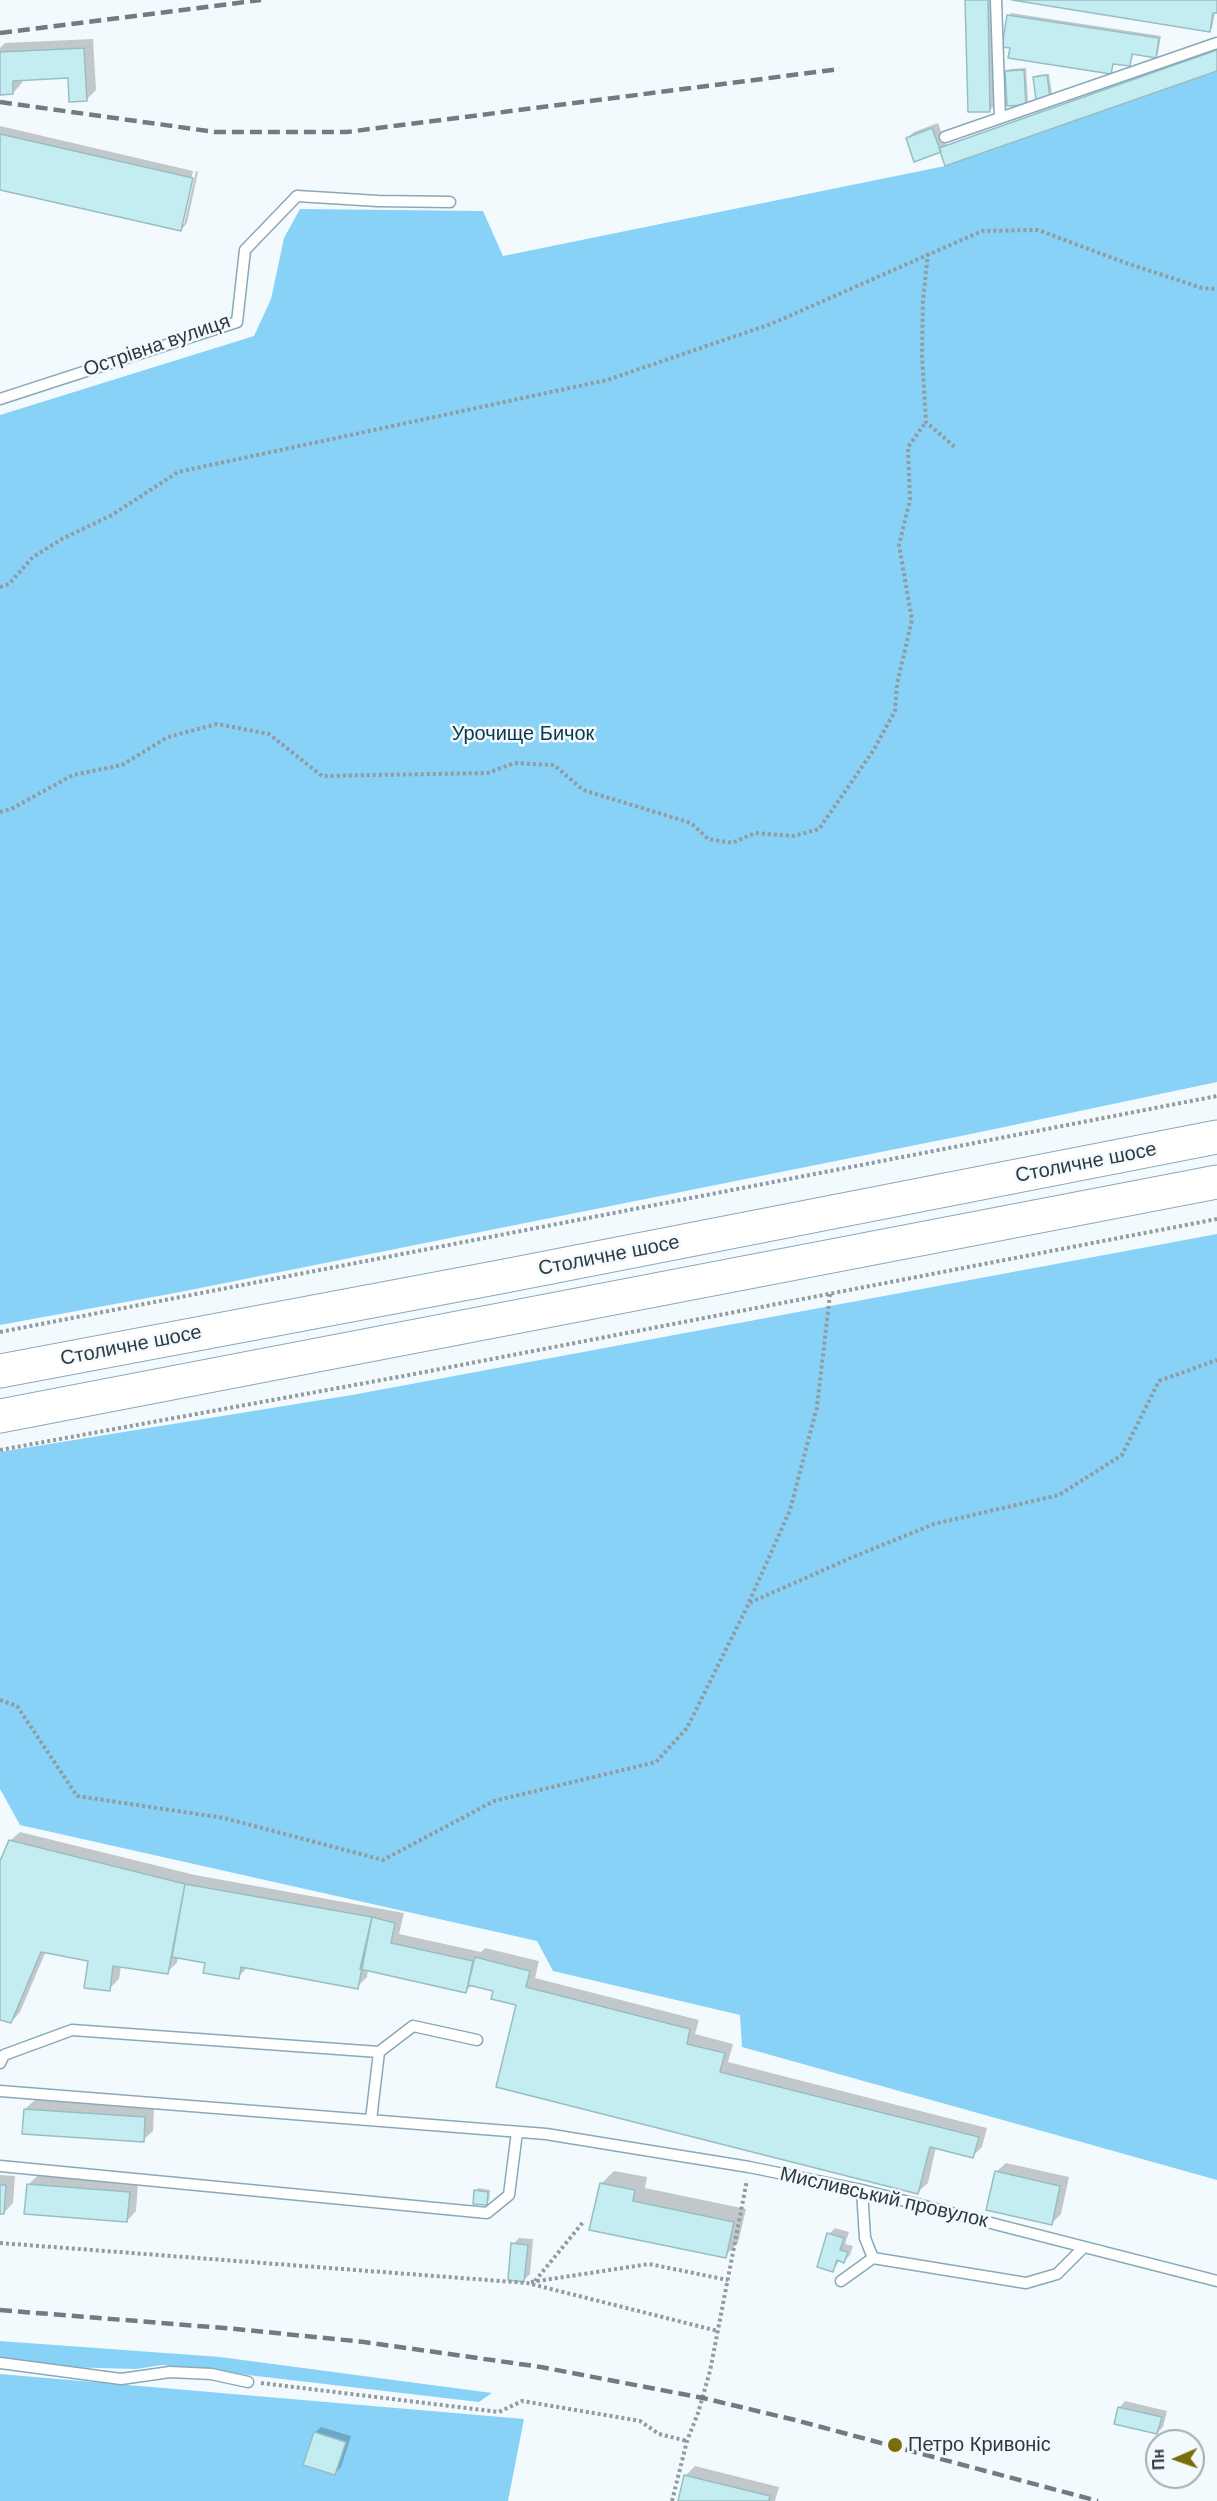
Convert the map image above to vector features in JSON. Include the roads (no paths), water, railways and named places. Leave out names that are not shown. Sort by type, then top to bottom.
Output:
[{"type":"highway","name":"Столичне шосе","points":[[0,1371],[1217,1137]]},
{"type":"highway","points":[[0,1416],[1217,1182]]},
{"type":"lane","points":[[996,0],[999,118]]},
{"type":"lane","points":[[945,137],[1217,43]]},
{"type":"lane","name":"Острівна вулиця","points":[[0,399],[237,322],[245,250],[297,196],[378,201],[450,202]]},
{"type":"lane","points":[[0,2063],[4,2055],[72,2030],[379,2052],[412,2026],[477,2040]]},
{"type":"lane","points":[[371,2120],[379,2052]]},
{"type":"lane","name":"Мисливський провулок","points":[[0,2091],[546,2134],[749,2167],[862,2190],[1217,2282]]},
{"type":"lane","points":[[0,2166],[487,2213],[509,2196],[517,2132]]},
{"type":"lane","points":[[862,2190],[865,2238],[873,2258]]},
{"type":"lane","points":[[841,2281],[873,2258],[1026,2283],[1057,2274],[1084,2247]]},
{"type":"lane","points":[[0,2363],[121,2379],[170,2372],[211,2374],[248,2382]]},
{"type":"railway","points":[[0,33],[261,0]]},
{"type":"railway","points":[[0,102],[215,132],[347,132],[840,69]]},
{"type":"railway","points":[[0,2310],[364,2342],[541,2367],[703,2398],[795,2420],[1098,2501]]},
{"type":"place","name":"Петро Кривоніс","points":[[895,2445]]},
{"type":"park label","name":"Урочище Бичок","points":[[523,734]]}]
